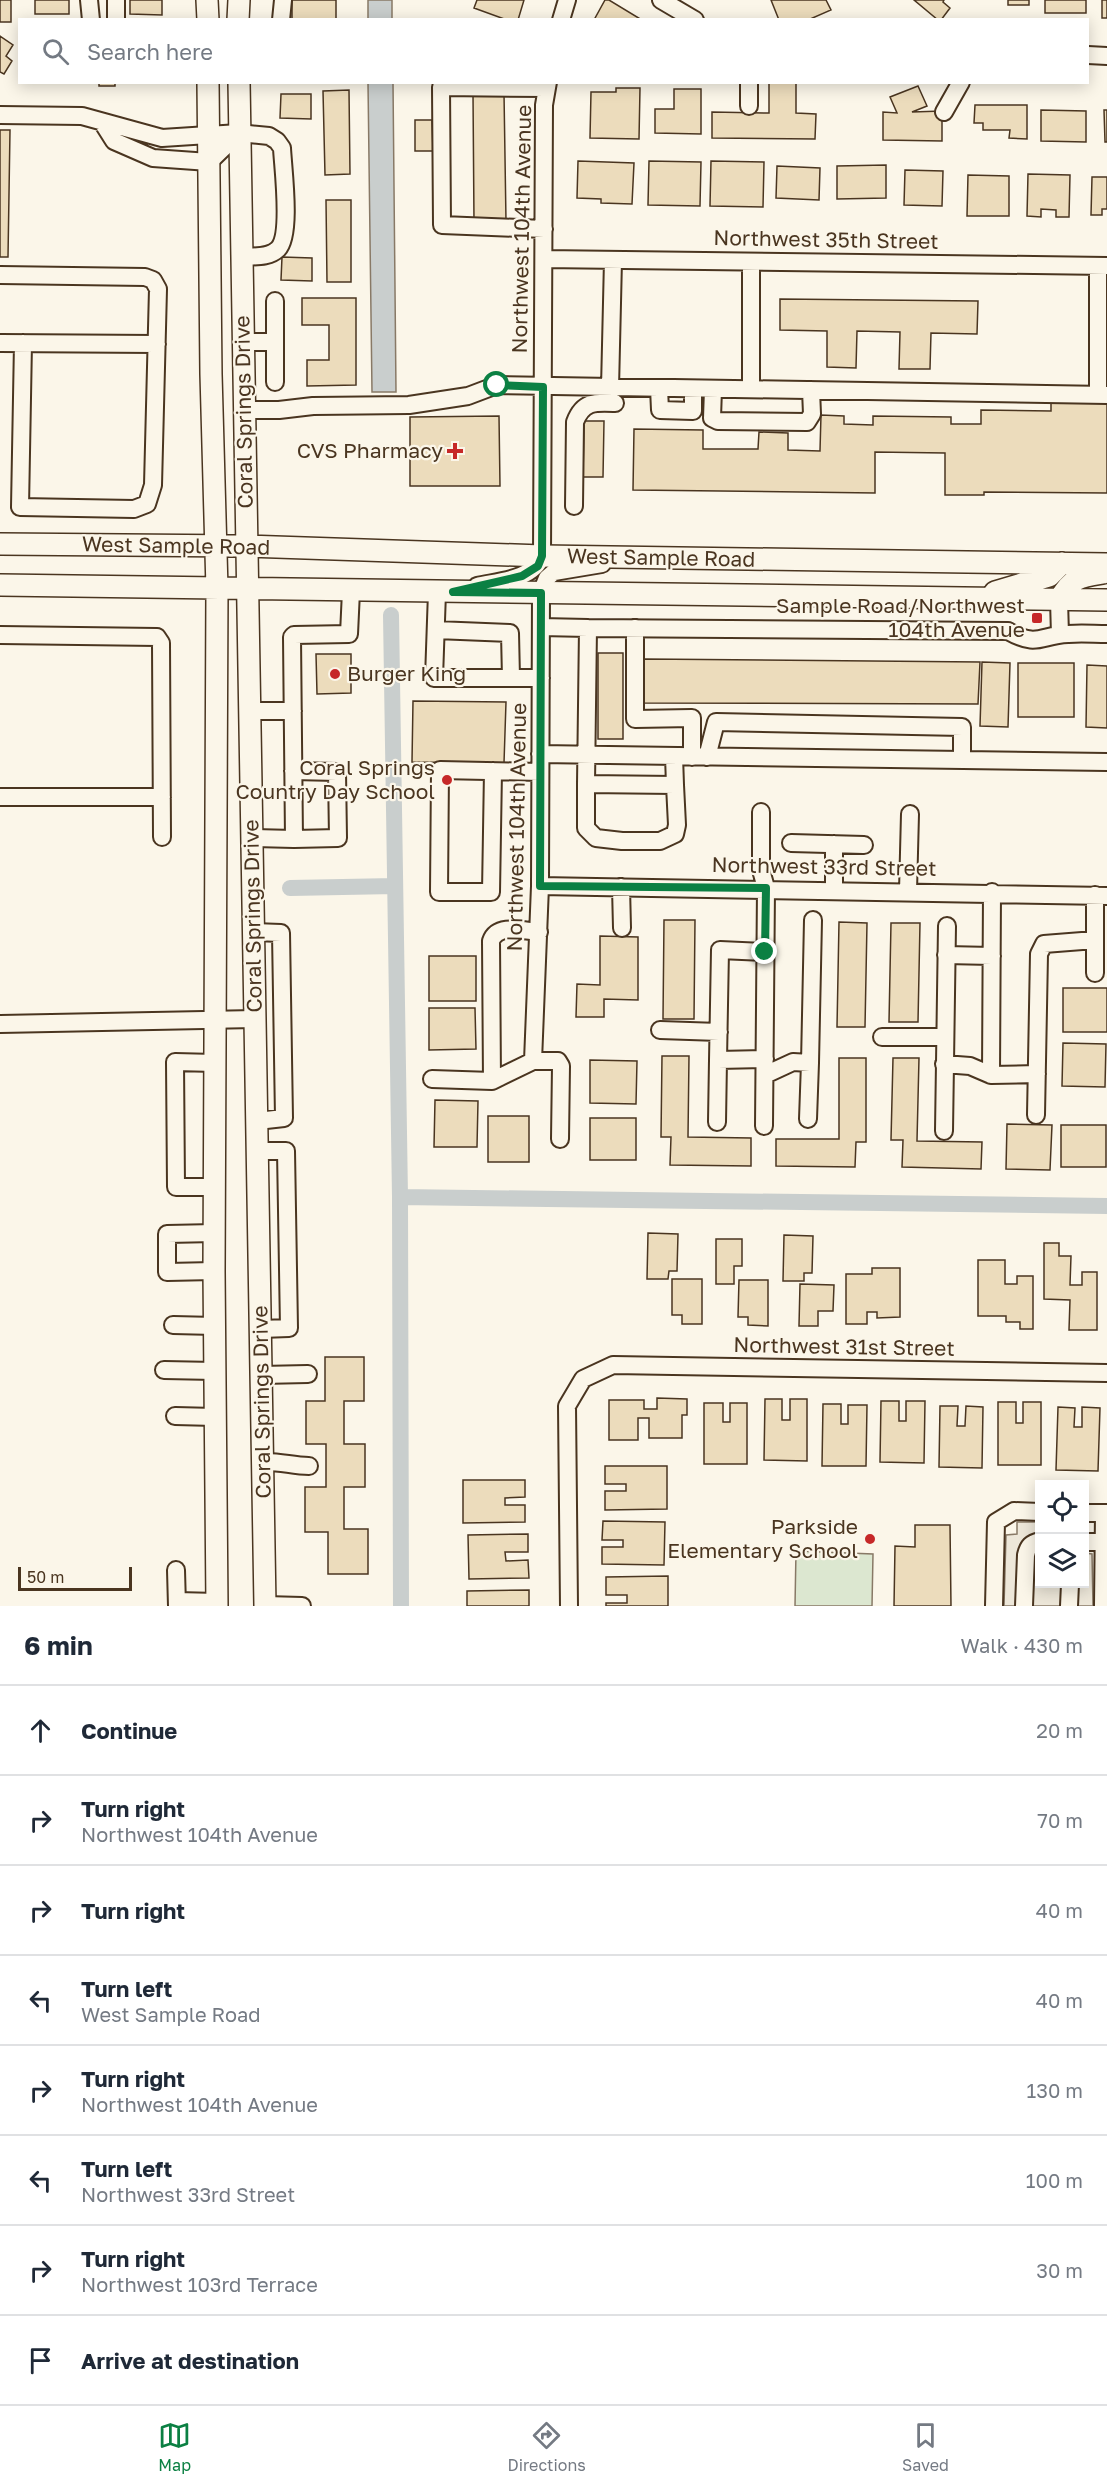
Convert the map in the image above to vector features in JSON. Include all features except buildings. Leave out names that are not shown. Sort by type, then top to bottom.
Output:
[{"type":"main road","points":[[207,0],[208,18]]},
{"type":"main road","points":[[238,18],[239,0]]},
{"type":"main road","name":"Coral Springs Drive","points":[[208,84],[217,589],[214,1019],[214,1417],[217,1604]]},
{"type":"main road","name":"Coral Springs Drive","points":[[239,84],[265,1606]]},
{"type":"main road","name":"West Sample Road","points":[[0,544],[246,546],[542,556],[1107,564]]},
{"type":"main road","points":[[968,599],[1037,581],[1049,576],[1062,563]]},
{"type":"main road","points":[[1059,600],[1069,584],[1078,577],[1107,573]]},
{"type":"main road","name":"West Sample Road","points":[[0,585],[1107,600]]},
{"type":"street","points":[[89,0],[91,18]]},
{"type":"street","points":[[116,0],[116,18]]},
{"type":"street","points":[[281,18],[283,0]]},
{"type":"street","points":[[562,18],[567,0]]},
{"type":"street","points":[[661,0],[688,18]]},
{"type":"street","points":[[1089,55],[1107,56]]},
{"type":"street","points":[[749,84],[749,106]]},
{"type":"street","points":[[945,112],[960,84]]},
{"type":"street","points":[[544,229],[442,225],[441,87],[547,85]]},
{"type":"street","name":"Northwest 104th Avenue","points":[[542,556],[544,105],[547,85]]},
{"type":"street","points":[[0,115],[82,116],[162,138],[239,133],[268,135],[282,148],[285,234],[278,249],[269,255],[242,258]]},
{"type":"street","points":[[102,122],[114,141],[153,158],[209,162],[239,133]]},
{"type":"street","name":"Northwest 35th Street","points":[[544,259],[1102,266]]},
{"type":"street","points":[[613,260],[613,395]]},
{"type":"street","points":[[750,389],[751,262]]},
{"type":"street","points":[[574,507],[575,422],[580,410],[613,395],[659,388],[1102,394],[1102,266]]},
{"type":"street","points":[[0,275],[145,277],[153,280],[158,289],[153,485],[147,504],[134,509],[20,507],[23,343]]},
{"type":"street","points":[[275,301],[275,382]]},
{"type":"street","points":[[243,342],[275,342]]},
{"type":"street","points":[[0,343],[156,344]]},
{"type":"street","points":[[245,410],[313,406],[409,405],[468,396],[497,385],[543,387],[613,395]]},
{"type":"street","points":[[713,389],[712,418],[718,421],[807,422],[812,414],[811,390]]},
{"type":"street","points":[[541,678],[435,678],[436,630],[445,592],[522,576],[538,566],[542,556]]},
{"type":"street","points":[[541,593],[547,578],[555,572],[653,558]]},
{"type":"street","points":[[294,839],[292,637],[294,634],[349,634],[351,591]]},
{"type":"street","name":"Northwest 104th Avenue","points":[[533,1060],[540,886],[541,593]]},
{"type":"street","points":[[1059,600],[1060,635]]},
{"type":"street","points":[[541,627],[1008,631],[1019,637],[1038,641],[1060,635],[1107,634]]},
{"type":"street","points":[[588,628],[586,828],[596,838],[622,841],[660,841],[675,834],[677,825],[674,756]]},
{"type":"street","points":[[635,628],[635,719],[692,718],[700,757]]},
{"type":"street","points":[[436,630],[510,633],[511,678]]},
{"type":"street","points":[[0,635],[157,637],[161,643],[162,837]]},
{"type":"street","points":[[249,711],[293,711]]},
{"type":"street","points":[[700,757],[716,722],[962,727],[962,760]]},
{"type":"street","points":[[493,771],[491,892],[439,892],[440,770],[493,771],[587,755],[1107,762]]},
{"type":"street","points":[[251,838],[338,838],[337,772],[293,771]]},
{"type":"street","points":[[586,784],[675,784]]},
{"type":"street","points":[[0,797],[162,797]]},
{"type":"street","points":[[761,812],[761,870],[766,888],[764,1126]]},
{"type":"street","points":[[908,891],[910,814]]},
{"type":"street","points":[[792,843],[864,845]]},
{"type":"street","points":[[834,844],[834,889]]},
{"type":"street","name":"Northwest 33rd Street","points":[[540,886],[1101,895]]},
{"type":"street","points":[[621,886],[622,928]]},
{"type":"street","points":[[991,1076],[992,892]]},
{"type":"street","points":[[1095,973],[1095,940],[1101,895]]},
{"type":"street","points":[[808,1119],[813,920]]},
{"type":"street","points":[[944,1131],[947,926]]},
{"type":"street","points":[[492,1081],[491,941],[493,936],[502,930],[539,932]]},
{"type":"street","points":[[253,932],[281,933],[284,1118],[257,1121]]},
{"type":"street","points":[[1036,1115],[1038,954],[1044,944],[1095,940]]},
{"type":"street","points":[[717,1122],[720,950],[765,952]]},
{"type":"street","points":[[946,955],[992,956]]},
{"type":"street","points":[[0,1024],[255,1019]]},
{"type":"street","points":[[660,1030],[719,1032]]},
{"type":"street","points":[[882,1037],[945,1037]]},
{"type":"street","points":[[432,1080],[492,1081],[533,1060],[558,1061],[561,1066],[560,1139]]},
{"type":"street","points":[[718,1060],[765,1067],[793,1062],[810,1063]]},
{"type":"street","points":[[214,1063],[175,1062],[176,1187],[214,1187]]},
{"type":"street","points":[[945,1064],[970,1066],[991,1076],[1037,1074]]},
{"type":"street","points":[[257,1151],[286,1151],[290,1328],[261,1329]]},
{"type":"street","points":[[214,1233],[167,1234],[167,1272],[214,1271]]},
{"type":"street","points":[[173,1325],[214,1326]]},
{"type":"street","name":"Northwest 31st Street","points":[[569,1606],[567,1406],[583,1379],[613,1365],[1107,1373]]},
{"type":"street","points":[[164,1370],[214,1371]]},
{"type":"street","points":[[261,1375],[308,1374]]},
{"type":"street","points":[[175,1416],[214,1417]]},
{"type":"street","points":[[263,1462],[279,1461],[289,1466],[309,1466]]},
{"type":"street","points":[[994,1606],[996,1522],[1014,1511],[1035,1512]]},
{"type":"street","points":[[1089,1513],[1105,1513],[1103,1606]]},
{"type":"street","points":[[1024,1606],[1026,1554],[1028,1547],[1035,1542]]},
{"type":"street","points":[[1089,1542],[1103,1542]]},
{"type":"street","points":[[176,1570],[177,1604],[217,1604]]},
{"type":"street","points":[[1069,1606],[1070,1588]]},
{"type":"street","points":[[265,1606],[302,1606]]},
{"type":"green space","points":[[796,1551],[873,1554],[872,1606],[795,1606]]},
{"type":"shaded area","points":[[368,0],[392,0],[392,18],[368,18]]},
{"type":"shaded area","points":[[368,84],[393,84],[396,392],[372,392]]},
{"type":"shaded area","points":[[1017,1522],[1035,1522],[1035,1588],[1089,1588],[1089,1554],[1092,1554],[1093,1606],[1004,1606],[1006,1535],[1017,1534]]},
{"type":"waterway","points":[[391,615],[400,1197],[1107,1206]]},
{"type":"waterway","points":[[290,888],[395,886]]},
{"type":"waterway","points":[[400,1197],[401,1606]]},
{"type":"place","name":"CVS Pharmacy","points":[[455,451]]},
{"type":"place","name":"Sample Road/Northwest 104th Avenue","points":[[1037,618]]},
{"type":"place","name":"Burger King","points":[[335,674]]},
{"type":"place","name":"Coral Springs Country Day School","points":[[447,780]]},
{"type":"place","name":"Parkside Elementary School","points":[[870,1539]]},
{"type":"route","points":[[497,385],[543,387],[542,556],[538,566],[522,576],[453,592],[541,593],[540,886],[766,888],[765,952]]}]
